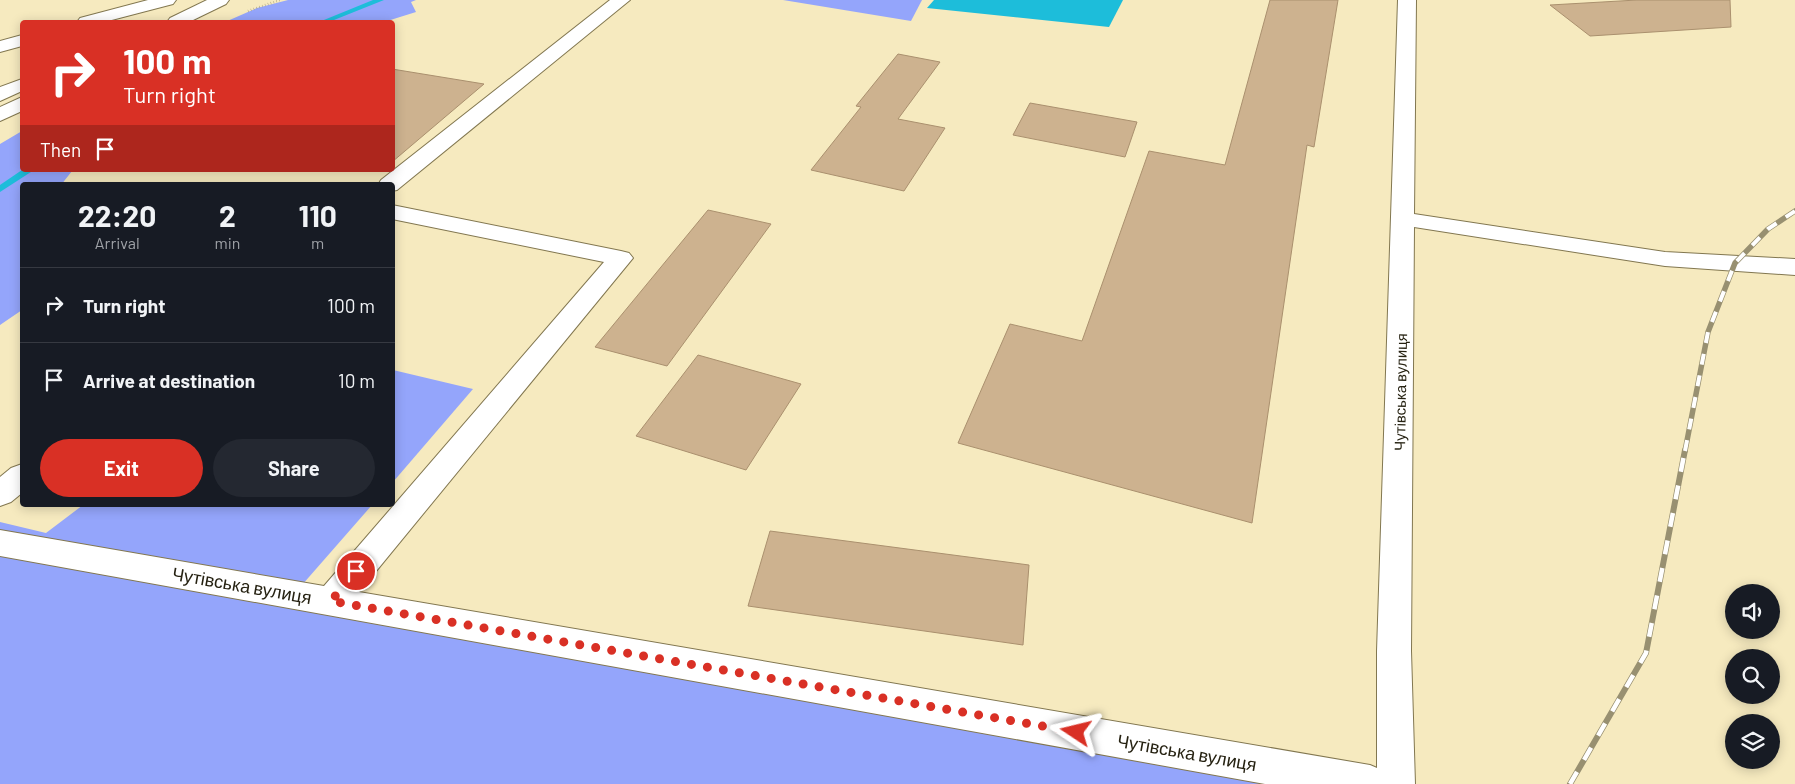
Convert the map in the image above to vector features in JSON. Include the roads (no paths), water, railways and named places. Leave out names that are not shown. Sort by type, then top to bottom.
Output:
[{"type":"street","points":[[93,20],[167,0]]},
{"type":"street","points":[[180,20],[220,0]]},
{"type":"street","points":[[392,182],[621,0]]},
{"type":"street","name":"Чутівська вулиця","points":[[1396,784],[1394,651],[1407,0]]},
{"type":"street","points":[[0,47],[20,41]]},
{"type":"street","points":[[0,95],[20,86]]},
{"type":"street","points":[[0,115],[20,104]]},
{"type":"street","points":[[331,601],[621,258],[395,213]]},
{"type":"street","points":[[1404,219],[1665,259],[1795,267]]},
{"type":"street","points":[[0,494],[20,478]]},
{"type":"street","name":"Чутівська вулиця","points":[[0,543],[1370,784]]},
{"type":"waterway","points":[[328,20],[380,0]]},
{"type":"waterway","points":[[0,189],[26,172]]},
{"type":"railway","points":[[1685,451],[1708,332],[1735,263],[1768,229],[1795,211]]},
{"type":"railway","points":[[1570,784],[1646,653],[1685,450]]}]
